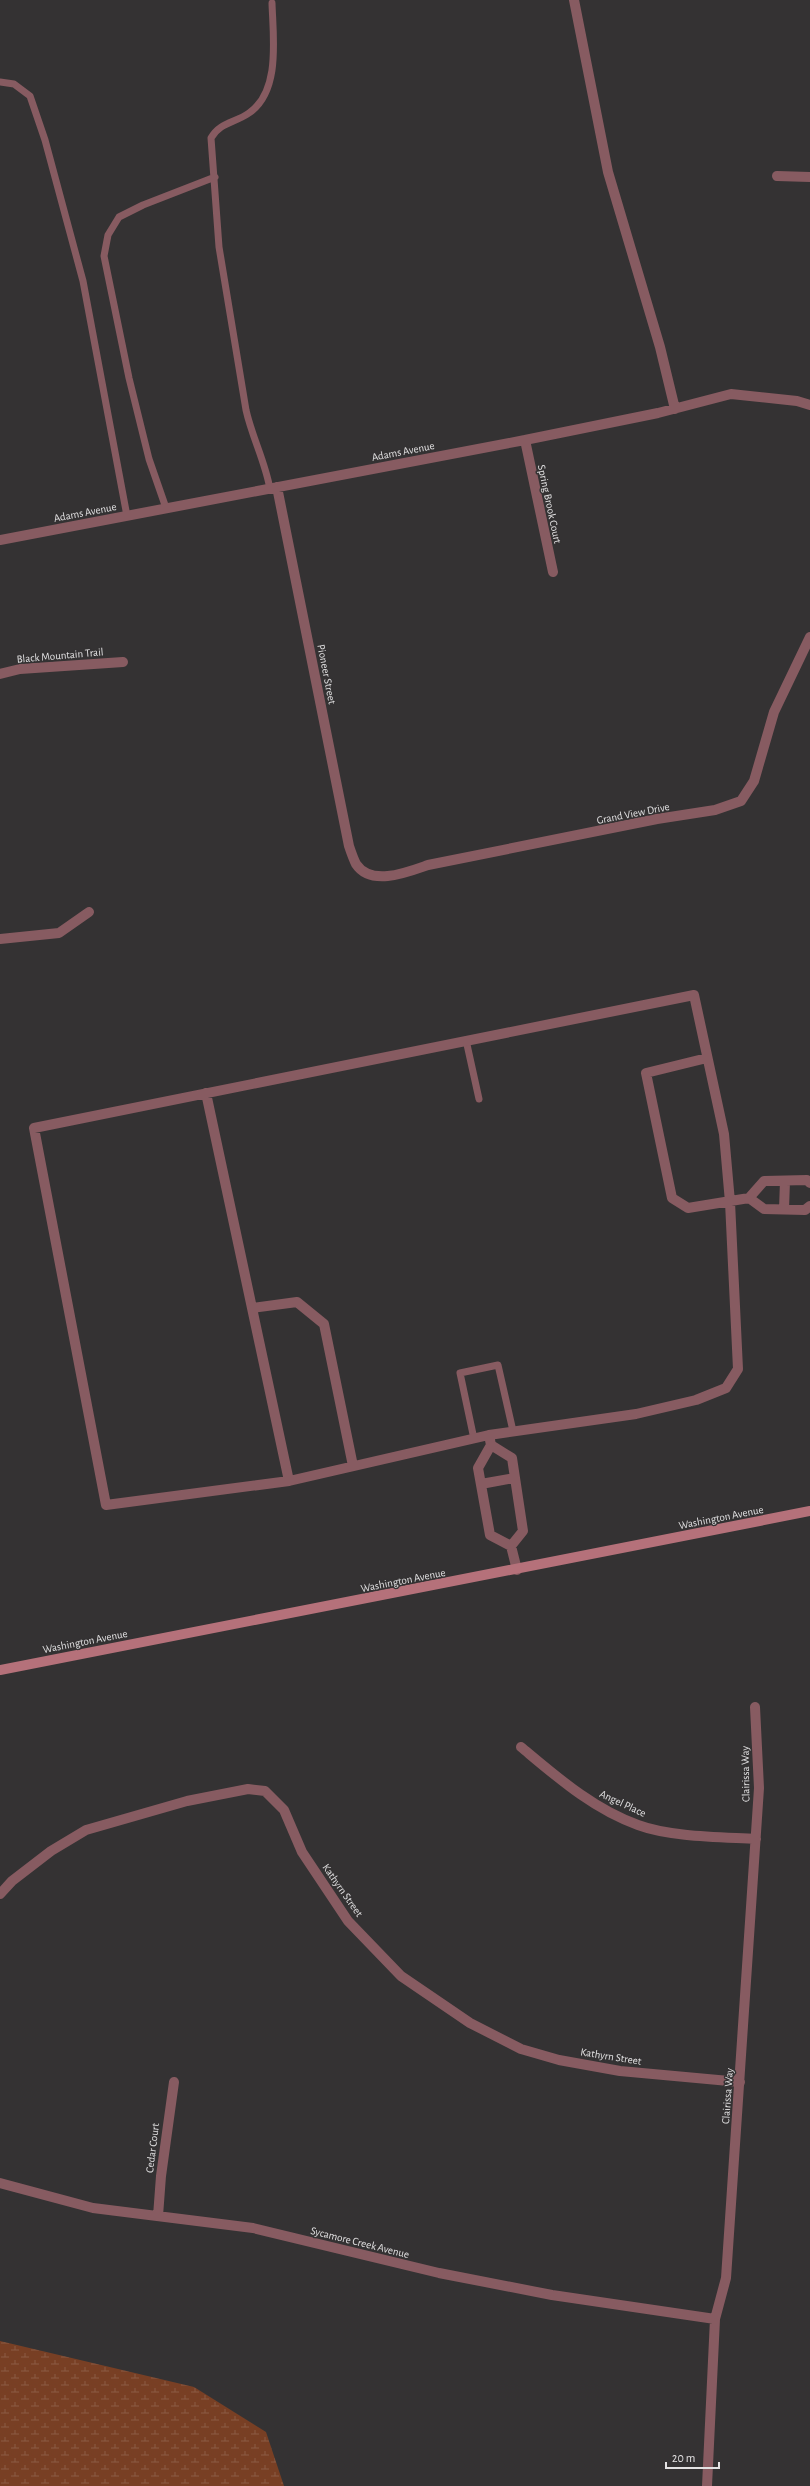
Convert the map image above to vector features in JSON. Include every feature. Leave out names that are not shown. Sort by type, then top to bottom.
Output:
[{"type":"main road","name":"Washington Avenue","points":[[0,1670],[517,1570],[810,1511]]},
{"type":"street","points":[[574,0],[608,172],[660,347],[675,409]]},
{"type":"street","points":[[777,176],[810,178]]},
{"type":"street","name":"Adams Avenue","points":[[0,540],[524,440],[675,409],[731,394],[797,401],[810,405]]},
{"type":"street","name":"Spring Brook Court","points":[[524,440],[553,572]]},
{"type":"street","name":"Pioneer Street","points":[[274,488],[348,846],[357,865]]},
{"type":"street","name":"Grand View Drive","points":[[357,865],[374,876],[397,876],[428,865],[657,819],[715,810],[740,801],[754,781],[774,712],[810,637]]},
{"type":"street","name":"Black Mountain Trail","points":[[0,674],[20,670],[123,662]]},
{"type":"street","points":[[0,939],[59,932],[90,912]]},
{"type":"street","points":[[694,995],[724,1134],[730,1202],[738,1369],[726,1388],[696,1400],[636,1414],[513,1431],[490,1440],[474,1439],[289,1481],[106,1505],[34,1128],[466,1040],[694,995]]},
{"type":"street","points":[[707,1058],[646,1073],[672,1198],[688,1208],[749,1198],[764,1181],[807,1180],[810,1183]]},
{"type":"street","points":[[206,1093],[289,1481]]},
{"type":"street","points":[[784,1209],[785,1181]]},
{"type":"street","points":[[749,1198],[764,1209],[805,1210],[810,1206]]},
{"type":"street","points":[[252,1308],[296,1302],[324,1324],[353,1466]]},
{"type":"street","points":[[490,1440],[512,1458],[523,1530],[511,1546]]},
{"type":"street","points":[[490,1440],[478,1468],[490,1535],[511,1546],[517,1570]]},
{"type":"street","points":[[481,1484],[514,1478]]},
{"type":"street","name":"Clairissa Way","points":[[707,2486],[715,2319],[726,2278],[756,1839],[759,1788],[755,1707]]},
{"type":"street","name":"Angel Place","points":[[522,1747],[553,1775],[600,1808],[639,1826],[694,1836],[756,1839]]},
{"type":"street","name":"Kathyrn Street","points":[[0,1894],[12,1881],[51,1850],[86,1830],[187,1801],[248,1789],[265,1791],[284,1810],[302,1852],[348,1921],[401,1976],[470,2023],[521,2049],[558,2060],[620,2071],[740,2082]]},
{"type":"street","name":"Cedar Court","points":[[158,2216],[162,2169],[174,2082]]},
{"type":"street","name":"Sycamore Creek Avenue","points":[[0,2183],[93,2208],[253,2228],[439,2273],[552,2295],[715,2319]]},
{"type":"lane","points":[[272,3],[273,55],[268,86],[260,104],[248,114],[222,124],[211,138],[219,247],[246,410],[251,433],[274,488]]},
{"type":"lane","points":[[0,82],[14,84],[30,96],[45,140],[83,282],[127,516]]},
{"type":"lane","points":[[166,508],[149,459],[129,378],[104,256],[108,235],[119,217],[143,205],[215,177]]},
{"type":"lane","points":[[466,1040],[479,1099]]},
{"type":"lane","points":[[474,1439],[460,1372],[498,1365],[513,1431]]},
{"type":"green space","points":[[0,2341],[194,2387],[266,2432],[284,2486],[0,2486]]}]
